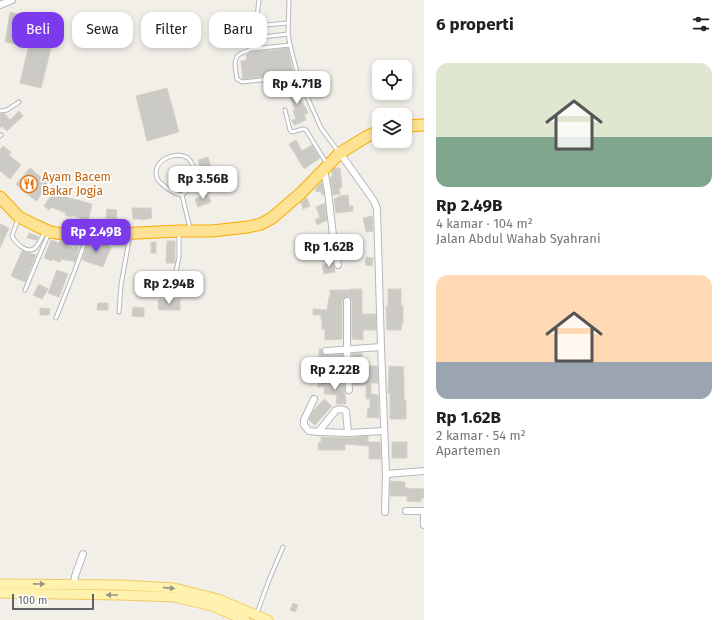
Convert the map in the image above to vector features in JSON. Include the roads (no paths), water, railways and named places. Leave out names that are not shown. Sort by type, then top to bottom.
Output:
[{"type":"highway","points":[[412,125],[424,124]]},
{"type":"highway","points":[[0,197],[19,217],[48,231],[77,236],[179,231],[212,231],[248,227],[266,221],[279,213],[340,153],[372,134]]},
{"type":"main road","points":[[0,584],[121,585],[174,588],[218,599],[268,620]]},
{"type":"main road","points":[[0,593],[174,597],[212,606],[240,619]]},
{"type":"street","points":[[0,5],[12,0]]},
{"type":"street","points":[[340,153],[374,201],[377,209],[386,474],[385,512]]},
{"type":"street","points":[[326,167],[333,235],[338,264]]},
{"type":"street","points":[[347,301],[349,390]]},
{"type":"street","points":[[326,351],[381,348]]},
{"type":"street","points":[[324,380],[348,379]]},
{"type":"street","points":[[314,399],[304,420],[304,425],[309,431],[348,433],[384,431]]},
{"type":"street","points":[[319,432],[338,409],[346,411],[348,433]]},
{"type":"street","points":[[386,474],[424,471]]},
{"type":"street","points":[[406,511],[424,511],[424,525]]},
{"type":"street","points":[[74,585],[75,576],[84,554]]},
{"type":"lane","points":[[258,12],[259,0]]},
{"type":"lane","points":[[289,0],[288,34],[298,76],[321,128],[340,153]]},
{"type":"lane","points":[[267,25],[288,23]]},
{"type":"lane","points":[[267,36],[288,34]]},
{"type":"lane","points":[[290,45],[250,50],[239,54],[235,66],[237,79],[242,82],[298,76]]},
{"type":"lane","points":[[0,111],[7,110],[18,102]]},
{"type":"lane","points":[[285,110],[290,130],[292,132],[303,129],[306,130],[326,167]]},
{"type":"lane","points":[[178,155],[188,158],[192,162],[196,177],[188,191],[182,195],[169,190],[157,178],[158,167],[162,160],[178,155]]},
{"type":"lane","points":[[182,195],[191,231]]},
{"type":"lane","points":[[19,217],[12,236],[20,247],[30,251],[33,250],[48,231]]},
{"type":"lane","points":[[25,290],[48,231]]},
{"type":"lane","points":[[171,295],[179,257],[179,231]]},
{"type":"lane","points":[[119,312],[121,285],[130,233]]},
{"type":"lane","points":[[56,318],[87,235]]},
{"type":"lane","points":[[257,615],[269,580],[283,547]]},
{"type":"place","name":"Ayam Bacem Bakar Jogja","points":[[29,184]]}]
